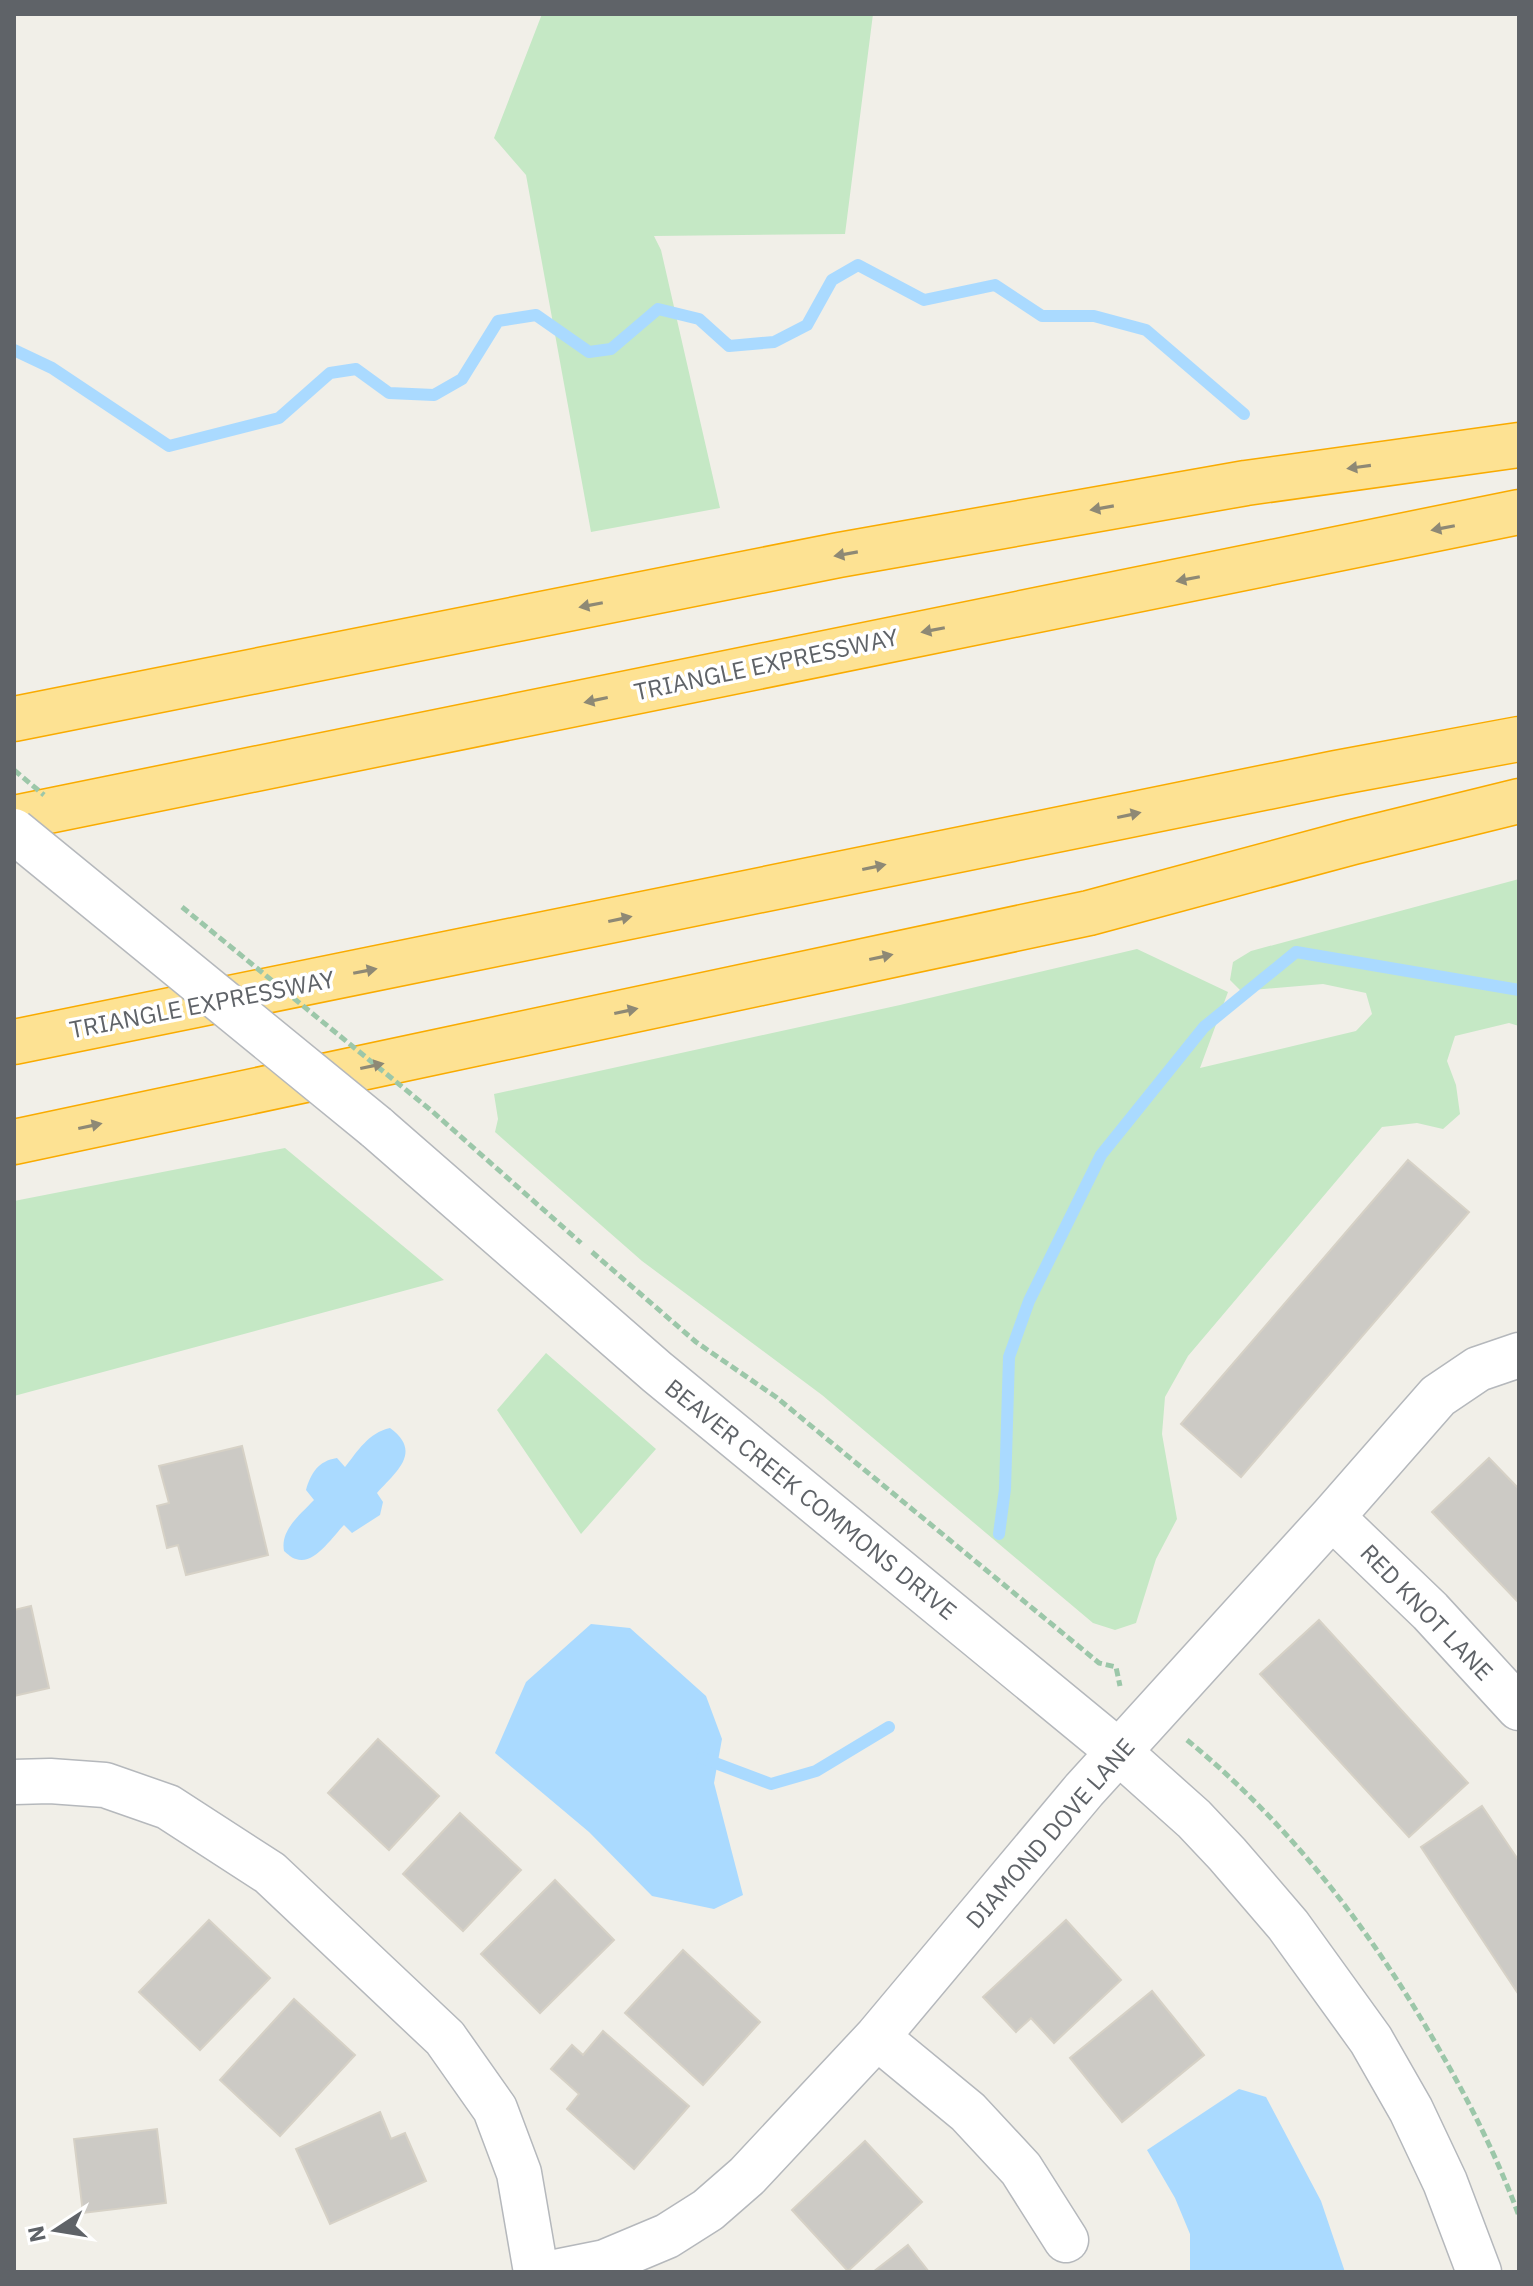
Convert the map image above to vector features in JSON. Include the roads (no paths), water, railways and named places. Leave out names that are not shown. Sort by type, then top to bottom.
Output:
[{"type":"highway","points":[[14,719],[839,555],[1231,486],[1519,445]]},
{"type":"highway","name":"TRIANGLE EXPRESSWAY","points":[[32,809],[1519,512]]},
{"type":"highway","name":"TRIANGLE EXPRESSWAY","points":[[14,1042],[1336,773],[1519,739]]},
{"type":"highway","points":[[14,1142],[1089,913],[1519,801]]},
{"type":"street","name":"BEAVER CREEK COMMONS DRIVE","points":[[14,831],[376,1127],[657,1372],[1119,1752],[1194,1819],[1288,1925],[1371,2040],[1411,2110],[1445,2182],[1479,2272]]},
{"type":"street","name":"DIAMOND DOVE LANE","points":[[555,2272],[605,2262],[667,2236],[708,2210],[747,2176],[877,2037],[1084,1790],[1438,1396],[1478,1369],[1519,1355]]},
{"type":"street","name":"RED KNOT LANE","points":[[1332,1517],[1430,1611],[1519,1708]]},
{"type":"street","points":[[14,1782],[105,1785],[168,1807],[270,1873],[445,2038],[495,2109],[519,2173],[536,2272]]},
{"type":"street","points":[[877,2037],[968,2112],[1021,2169],[1066,2240]]},
{"type":"water","points":[[390,1428],[405,1445],[405,1454],[398,1470],[377,1493],[383,1502],[380,1515],[352,1533],[344,1525],[323,1549],[310,1558],[303,1560],[290,1556],[284,1551],[285,1536],[292,1523],[314,1500],[306,1490],[316,1469],[337,1458],[345,1467],[370,1438]]},
{"type":"water","points":[[591,1624],[630,1628],[706,1696],[722,1739],[714,1783],[743,1895],[714,1909],[652,1896],[589,1832],[495,1753],[526,1682]]},
{"type":"water","points":[[1239,2089],[1266,2097],[1321,2201],[1345,2272],[1190,2272],[1190,2234],[1175,2198],[1147,2150]]},
{"type":"waterway","points":[[14,350],[52,368],[169,446],[279,418],[330,373],[356,369],[389,393],[434,395],[462,379],[498,321],[536,315],[589,352],[611,349],[658,309],[699,319],[729,346],[774,342],[807,325],[832,280],[858,265],[924,300],[995,285],[1042,316],[1094,316],[1146,330],[1244,414]]},
{"type":"waterway","points":[[999,1534],[1005,1489],[1009,1357],[1029,1301],[1101,1155],[1204,1027],[1296,952],[1519,990]]},
{"type":"waterway","points":[[702,1758],[771,1784],[816,1771],[889,1727]]}]
